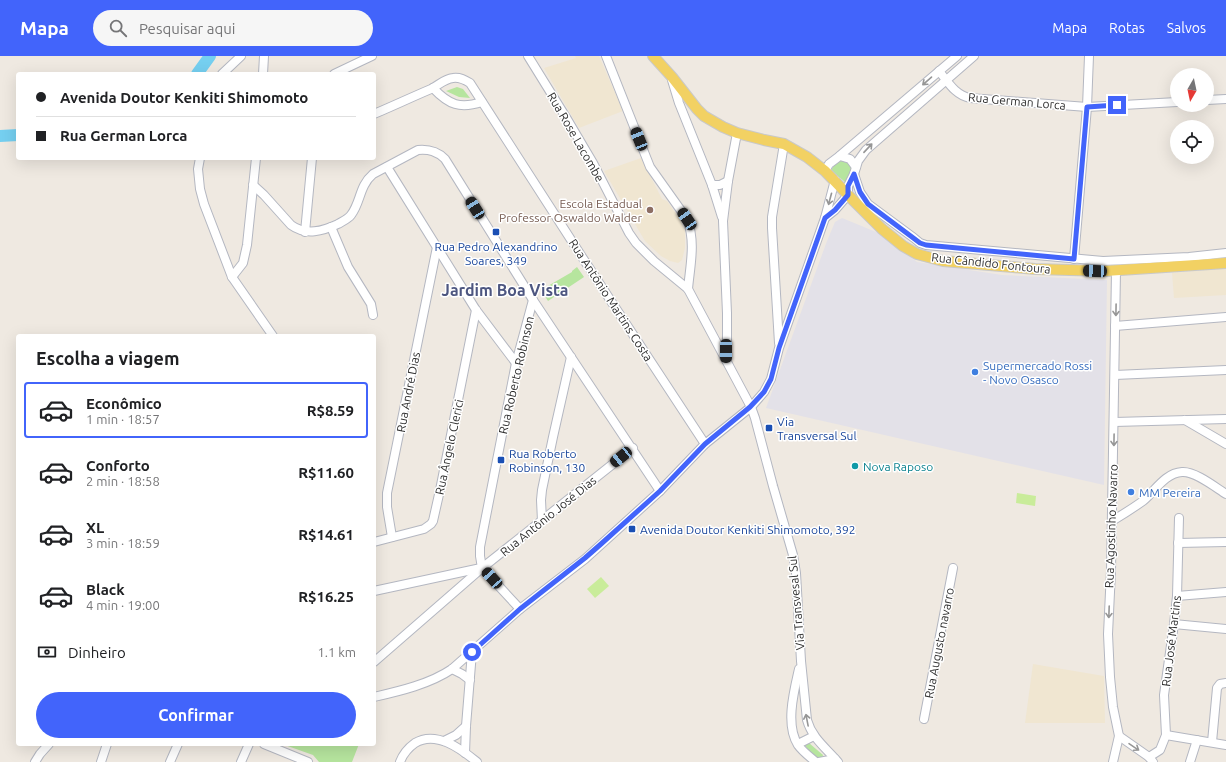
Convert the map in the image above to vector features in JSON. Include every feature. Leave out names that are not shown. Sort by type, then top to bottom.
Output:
[{"type":"main road","name":"Rua Cândido Fontoura","points":[[653,56],[672,77],[701,114],[737,133],[784,144],[807,157],[836,180],[848,195],[882,229],[904,246],[917,254],[928,258],[943,261],[1035,269],[1116,271],[1226,263]]},
{"type":"street","points":[[224,72],[241,56]]},
{"type":"street","points":[[263,72],[264,56]]},
{"type":"street","points":[[338,72],[372,56]]},
{"type":"street","name":"Rua Rose Lacombe","points":[[528,56],[593,163],[629,233],[636,243],[654,261],[688,289]]},
{"type":"street","points":[[606,56],[650,167],[687,219],[692,244],[688,289]]},
{"type":"street","points":[[826,171],[830,164],[957,56]]},
{"type":"street","points":[[825,218],[835,210],[848,195],[848,186],[861,156],[870,145],[974,56]]},
{"type":"street","points":[[1074,259],[1087,107],[1089,56]]},
{"type":"street","name":"Rua German Lorca","points":[[939,71],[956,92],[970,98],[1087,107],[1170,102]]},
{"type":"street","points":[[672,77],[679,103],[712,185],[723,220]]},
{"type":"street","name":"Rua Antônio Martins Costa","points":[[376,113],[433,88],[448,79],[464,79],[470,84],[705,444]]},
{"type":"street","points":[[433,88],[446,100],[459,105],[472,105],[482,102]]},
{"type":"street","points":[[1214,100],[1226,99]]},
{"type":"street","points":[[686,121],[692,115],[701,114]]},
{"type":"street","points":[[726,363],[727,313],[723,220],[737,133]]},
{"type":"street","points":[[779,348],[772,217],[784,144]]},
{"type":"street","points":[[253,185],[291,225],[306,232],[321,231],[331,228],[350,216],[367,180],[373,174],[418,150],[426,149],[441,155],[445,159],[533,300],[660,491]]},
{"type":"street","points":[[840,156],[850,159],[855,170],[860,192],[868,204],[920,243],[926,245],[1103,261],[1189,257],[1226,253]]},
{"type":"street","points":[[200,160],[198,169],[200,189],[204,204],[232,277],[272,334]]},
{"type":"street","points":[[232,277],[243,263],[245,257],[256,160]]},
{"type":"street","points":[[306,232],[312,160]]},
{"type":"street","points":[[387,167],[476,310],[516,364]]},
{"type":"street","points":[[376,696],[409,688],[452,669],[520,609],[585,558],[660,491],[705,444],[750,407],[764,392],[771,379],[779,348],[825,218],[836,180]]},
{"type":"street","points":[[712,185],[720,185],[728,182]]},
{"type":"street","points":[[331,228],[348,267],[371,304],[373,315]]},
{"type":"street","name":"Rua André Dias","points":[[392,537],[387,507],[387,493],[437,247]]},
{"type":"street","name":"Rua Agostinho Navarro","points":[[1116,271],[1112,521],[1108,634],[1113,707],[1119,736]]},
{"type":"street","name":"Via Transvesal Sul","points":[[688,289],[755,418],[793,555],[796,574],[800,661],[806,720],[814,736],[836,760]]},
{"type":"street","name":"Rua Roberto Robinson","points":[[482,568],[480,548],[516,364],[533,300]]},
{"type":"street","name":"Rua Ângelo Clerici","points":[[376,541],[424,529],[433,521],[443,479],[476,310]]},
{"type":"street","points":[[1115,326],[1226,317]]},
{"type":"street","points":[[542,521],[542,490],[571,358]]},
{"type":"street","points":[[1115,375],[1226,370]]},
{"type":"street","points":[[1114,422],[1226,419]]},
{"type":"street","points":[[1185,420],[1226,444]]},
{"type":"street","name":"Rua Antônio José Dias","points":[[376,660],[482,568],[632,448]]},
{"type":"street","points":[[1112,521],[1144,500],[1167,478],[1176,473],[1190,473],[1226,494]]},
{"type":"street","name":"Rua José Martins","points":[[1166,735],[1164,695],[1177,596],[1179,518]]},
{"type":"street","points":[[1178,543],[1226,542]]},
{"type":"street","points":[[376,591],[482,568],[520,609]]},
{"type":"street","name":"Rua Augusto navarro","points":[[924,719],[953,568]]},
{"type":"street","points":[[1177,596],[1226,592]]},
{"type":"street","points":[[1174,624],[1226,629]]},
{"type":"street","points":[[465,753],[472,652]]},
{"type":"street","name":"Via Transvesal Sul","points":[[800,661],[791,721],[792,730],[801,749],[816,762]]},
{"type":"street","points":[[452,669],[470,680]]},
{"type":"street","points":[[1212,742],[1217,688],[1220,684],[1226,683]]},
{"type":"street","points":[[444,741],[456,735],[466,726]]},
{"type":"street","points":[[1113,762],[1119,736],[1151,759],[1160,750],[1166,735],[1226,745]]},
{"type":"street","points":[[798,744],[814,736]]},
{"type":"street","points":[[400,762],[402,756],[409,747],[418,741],[427,739],[444,741],[477,762]]},
{"type":"street","points":[[1190,762],[1197,740]]},
{"type":"street","points":[[35,762],[47,746]]},
{"type":"street","points":[[101,762],[106,746]]},
{"type":"street","points":[[170,762],[177,746]]},
{"type":"street","points":[[241,762],[248,746]]},
{"type":"street","points":[[269,746],[308,762]]},
{"type":"street","name":"Via Transvesal Sul","points":[[820,762],[836,760]]},
{"type":"shaded area","points":[[575,56],[599,56],[623,111],[579,128],[544,68],[576,58]]},
{"type":"shaded area","name":"Escola Estadual Professor Oswaldo Walder","points":[[641,158],[662,199],[667,201],[679,218],[685,231],[685,248],[682,260],[678,263],[661,256],[645,241],[604,171]]},
{"type":"shaded area","points":[[842,218],[881,234],[917,262],[1002,275],[1107,280],[1104,485],[766,408],[827,241],[835,222]]},
{"type":"shaded area","points":[[1226,268],[1226,295],[1174,298],[1172,273]]},
{"type":"shaded area","points":[[1033,664],[1104,676],[1105,723],[1025,723]]},
{"type":"green space","points":[[457,87],[463,89],[470,98],[459,97],[446,91]]},
{"type":"green space","points":[[841,161],[848,163],[851,168],[850,175],[845,182],[831,170],[836,163]]},
{"type":"green space","points":[[577,267],[584,277],[548,301],[541,290],[572,272]]},
{"type":"green space","points":[[1017,493],[1036,496],[1035,506],[1016,503]]},
{"type":"green space","points":[[601,577],[609,586],[595,598],[587,589]]},
{"type":"green space","points":[[809,743],[823,755],[822,759],[820,760],[809,751],[805,745]]},
{"type":"green space","points":[[288,746],[358,746],[352,762],[319,762],[313,755]]},
{"type":"waterway","points":[[198,72],[210,56]]},
{"type":"waterway","points":[[0,136],[16,135]]},
{"type":"place","name":"Escola Estadual Professor Oswaldo Walder","points":[[650,210]]},
{"type":"place","name":"Rua Pedro Alexandrino Soares, 349","points":[[496,232]]},
{"type":"place","name":"Supermercado Rossi - Novo Osasco","points":[[975,372]]},
{"type":"place","name":"Via Transversal Sul","points":[[769,428]]},
{"type":"place","name":"Rua Roberto Robinson, 130","points":[[501,460]]},
{"type":"place","name":"Nova Raposo","points":[[855,466]]},
{"type":"place","name":"MM Pereira","points":[[1131,492]]},
{"type":"place","name":"Avenida Doutor Kenkiti Shimomoto, 392","points":[[632,529]]},
{"type":"district","name":"Jardim Boa Vista","points":[[505,290]]},
{"type":"route","points":[[472,652],[520,609],[601,544],[660,491],[705,444],[750,407],[764,392],[771,379],[779,348],[825,218],[831,214],[848,195],[848,186],[854,174],[860,192],[868,204],[920,243],[926,245],[1074,259],[1087,107],[1117,105]]}]
